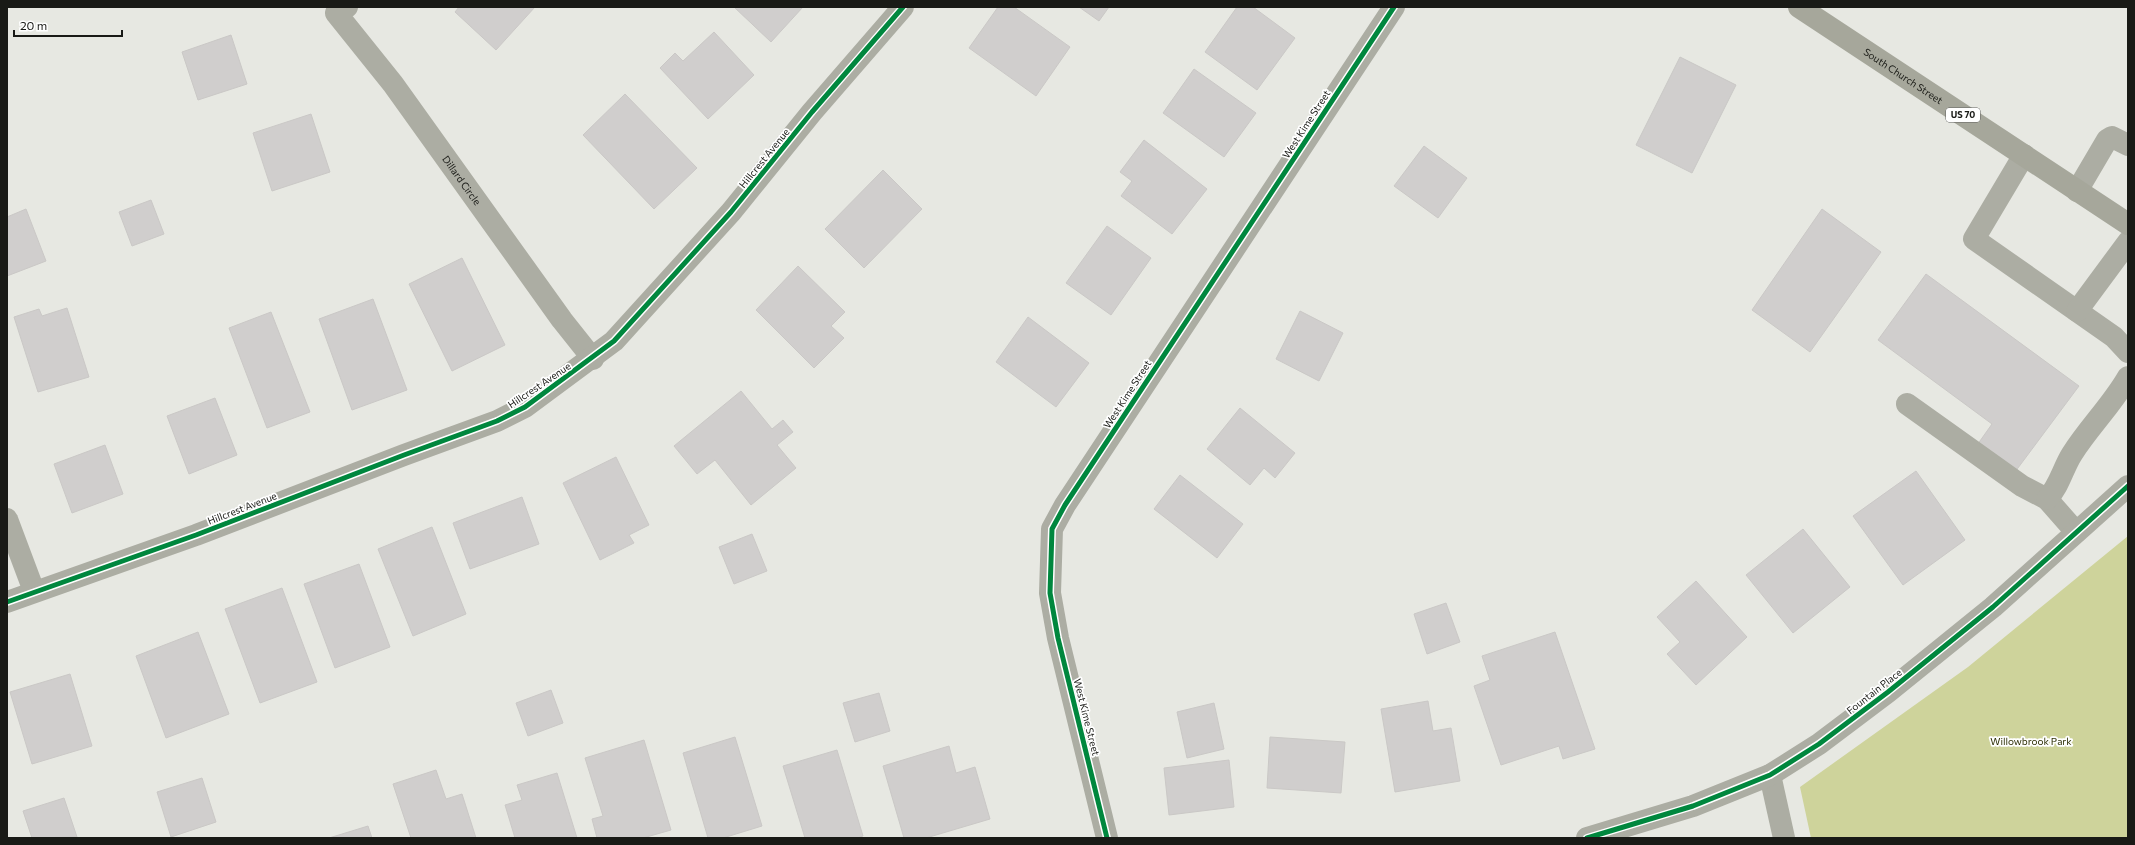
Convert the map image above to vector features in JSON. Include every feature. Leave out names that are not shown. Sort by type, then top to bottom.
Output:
[{"type":"main road","name":"South Church Street","points":[[1799,7],[2128,224]]},
{"type":"street","name":"Dillard Circle","points":[[347,7],[336,14],[393,84],[562,320],[593,359]]},
{"type":"street","name":"Hillcrest Avenue","points":[[7,602],[34,591],[196,536],[404,455],[498,421],[525,407],[593,359],[614,341],[731,212],[812,112],[903,7]]},
{"type":"street","name":"West Kime Street","points":[[1107,838],[1058,638],[1050,593],[1052,529],[1065,505],[1394,7]]},
{"type":"street","points":[[2077,191],[2107,140],[2112,137],[2128,145]]},
{"type":"street","points":[[2024,155],[1974,239],[2114,337],[2128,352]]},
{"type":"street","points":[[2077,311],[2128,242]]},
{"type":"street","points":[[2047,498],[2055,491],[2056,483],[2072,454],[2128,377]]},
{"type":"street","points":[[1907,404],[2022,486],[2047,498],[2076,532]]},
{"type":"street","name":"Fountain Place","points":[[1587,838],[1693,806],[1770,775],[1819,744],[1888,692],[1993,607],[2128,486]]},
{"type":"street","points":[[7,519],[34,591]]},
{"type":"street","points":[[1770,775],[1784,838]]},
{"type":"green space","name":"Willowbrook Park","points":[[2128,536],[2128,838],[1811,838],[1800,787],[1968,667]]},
{"type":"building","points":[[459,7],[535,7],[496,50],[455,12]]},
{"type":"building","points":[[734,7],[803,7],[771,42]]},
{"type":"building","points":[[998,7],[1014,7],[1070,47],[1036,96],[969,48]]},
{"type":"building","points":[[1079,7],[1109,7],[1099,21]]},
{"type":"building","points":[[1237,7],[1253,7],[1295,38],[1257,90],[1205,52]]},
{"type":"building","points":[[714,32],[754,75],[708,119],[660,68],[675,53],[683,61]]},
{"type":"building","points":[[231,35],[247,84],[198,100],[182,52]]},
{"type":"building","points":[[1680,57],[1736,85],[1692,173],[1636,145]]},
{"type":"building","points":[[1194,69],[1256,113],[1224,157],[1163,113]]},
{"type":"building","points":[[625,94],[697,168],[654,209],[583,135]]},
{"type":"building","points":[[311,114],[330,172],[272,191],[253,133]]},
{"type":"building","points":[[1144,140],[1207,189],[1172,234],[1121,196],[1132,181],[1120,172]]},
{"type":"building","points":[[1424,146],[1467,178],[1438,218],[1394,186]]},
{"type":"building","points":[[883,170],[922,209],[864,268],[825,229]]},
{"type":"building","points":[[151,200],[164,234],[132,246],[119,212]]},
{"type":"building","points":[[26,209],[46,261],[7,276],[7,217]]},
{"type":"building","points":[[1822,209],[1881,252],[1810,352],[1752,310]]},
{"type":"building","points":[[1107,226],[1151,258],[1111,315],[1066,283]]},
{"type":"building","points":[[462,258],[505,345],[452,371],[409,284]]},
{"type":"building","points":[[798,266],[845,312],[831,326],[844,338],[814,368],[756,310]]},
{"type":"building","points":[[1926,274],[2079,386],[2012,476],[1975,448],[1992,424],[1878,340]]},
{"type":"building","points":[[373,299],[407,390],[352,410],[319,319]]},
{"type":"building","points":[[67,308],[89,377],[38,392],[14,317],[39,309],[42,316]]},
{"type":"building","points":[[1300,311],[1343,333],[1319,381],[1276,359]]},
{"type":"building","points":[[271,312],[310,412],[267,428],[229,328]]},
{"type":"building","points":[[1028,317],[1089,363],[1056,407],[996,362]]},
{"type":"building","points":[[741,391],[772,429],[783,420],[793,432],[777,445],[796,468],[751,505],[715,460],[697,474],[674,446]]},
{"type":"building","points":[[215,398],[237,455],[189,474],[167,416]]},
{"type":"building","points":[[1240,408],[1295,453],[1275,478],[1264,468],[1250,485],[1207,449]]},
{"type":"building","points":[[105,445],[123,494],[72,513],[54,464]]},
{"type":"building","points":[[616,457],[649,525],[629,535],[634,543],[600,560],[563,483]]},
{"type":"building","points":[[1916,471],[1965,540],[1903,585],[1853,516]]},
{"type":"building","points":[[1180,475],[1243,524],[1217,558],[1154,509]]},
{"type":"building","points":[[522,497],[539,544],[470,569],[453,523]]},
{"type":"building","points":[[432,527],[466,614],[413,636],[378,549]]},
{"type":"building","points":[[1803,529],[1850,587],[1793,633],[1746,575]]},
{"type":"building","points":[[752,534],[767,571],[734,584],[719,547]]},
{"type":"building","points":[[359,564],[390,647],[335,668],[304,584]]},
{"type":"building","points":[[1696,581],[1747,637],[1696,685],[1667,654],[1680,642],[1657,617]]},
{"type":"building","points":[[282,588],[317,682],[260,703],[225,609]]},
{"type":"building","points":[[1446,603],[1460,642],[1427,654],[1414,614]]},
{"type":"building","points":[[198,632],[229,714],[166,738],[136,656]]},
{"type":"building","points":[[1555,632],[1595,749],[1563,759],[1559,746],[1501,765],[1474,686],[1490,680],[1482,656]]},
{"type":"building","points":[[70,674],[92,746],[32,764],[10,692]]},
{"type":"building","points":[[551,690],[563,723],[528,736],[516,703]]},
{"type":"building","points":[[879,693],[890,731],[855,742],[843,703]]},
{"type":"building","points":[[1428,701],[1433,731],[1451,728],[1460,781],[1395,792],[1381,709]]},
{"type":"building","points":[[1214,703],[1224,749],[1187,758],[1177,712]]},
{"type":"building","points":[[735,737],[762,826],[723,838],[708,838],[683,753]]},
{"type":"building","points":[[1270,737],[1345,742],[1341,793],[1267,788]]},
{"type":"building","points":[[644,740],[671,830],[643,838],[597,838],[592,819],[603,816],[585,758]]},
{"type":"building","points":[[949,746],[956,773],[975,767],[990,819],[926,838],[904,838],[883,766]]},
{"type":"building","points":[[837,750],[863,836],[857,838],[805,838],[783,766]]},
{"type":"building","points":[[1229,760],[1234,807],[1169,815],[1164,768]]},
{"type":"building","points":[[436,770],[446,799],[462,794],[476,838],[411,838],[393,784]]},
{"type":"building","points":[[557,773],[577,838],[515,838],[505,805],[522,800],[517,785]]},
{"type":"building","points":[[202,778],[216,822],[171,837],[157,792]]},
{"type":"building","points":[[64,798],[77,837],[32,838],[23,811]]},
{"type":"building","points":[[368,826],[372,838],[329,838]]},
{"type":"cycle path","points":[[7,602],[196,535],[497,421],[525,407],[614,341],[731,212],[812,112],[903,7]]},
{"type":"cycle path","points":[[1107,838],[1058,638],[1050,593],[1052,529],[1065,505],[1394,7]]},
{"type":"cycle path","points":[[1587,838],[1693,806],[1770,775],[1819,744],[1888,692],[1993,607],[2128,486]]}]
